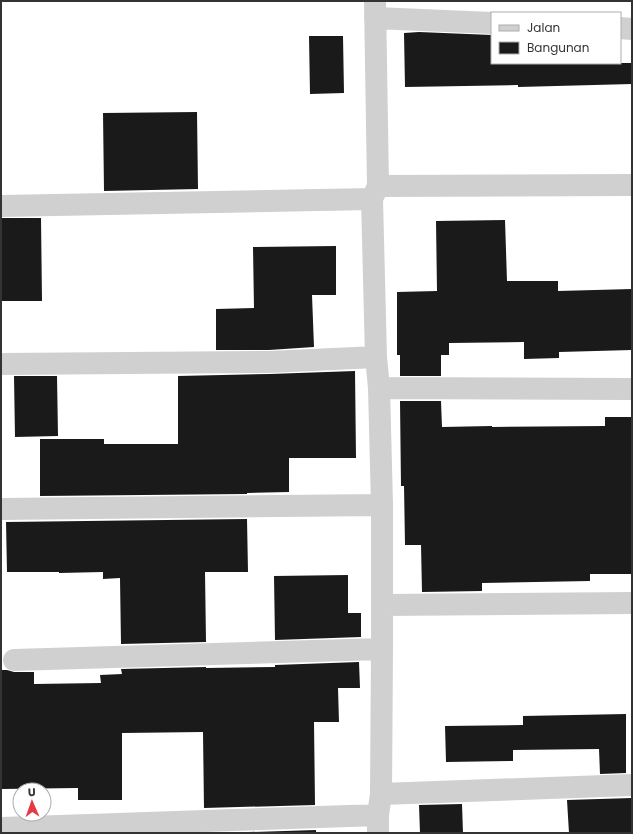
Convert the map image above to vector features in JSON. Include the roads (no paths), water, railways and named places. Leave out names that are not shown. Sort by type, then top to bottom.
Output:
[{"type":"street","points":[[379,814],[382,649],[382,505],[379,388],[376,357],[375,9],[491,23]]},
{"type":"street","points":[[621,28],[632,29]]},
{"type":"street","points":[[1,206],[632,185]]},
{"type":"street","points":[[1,364],[269,362],[376,357]]},
{"type":"street","points":[[379,388],[632,389]]},
{"type":"street","points":[[1,509],[382,505]]},
{"type":"street","points":[[382,605],[632,603]]},
{"type":"street","points":[[14,660],[382,649]]},
{"type":"street","points":[[1,828],[379,814],[632,785]]}]
